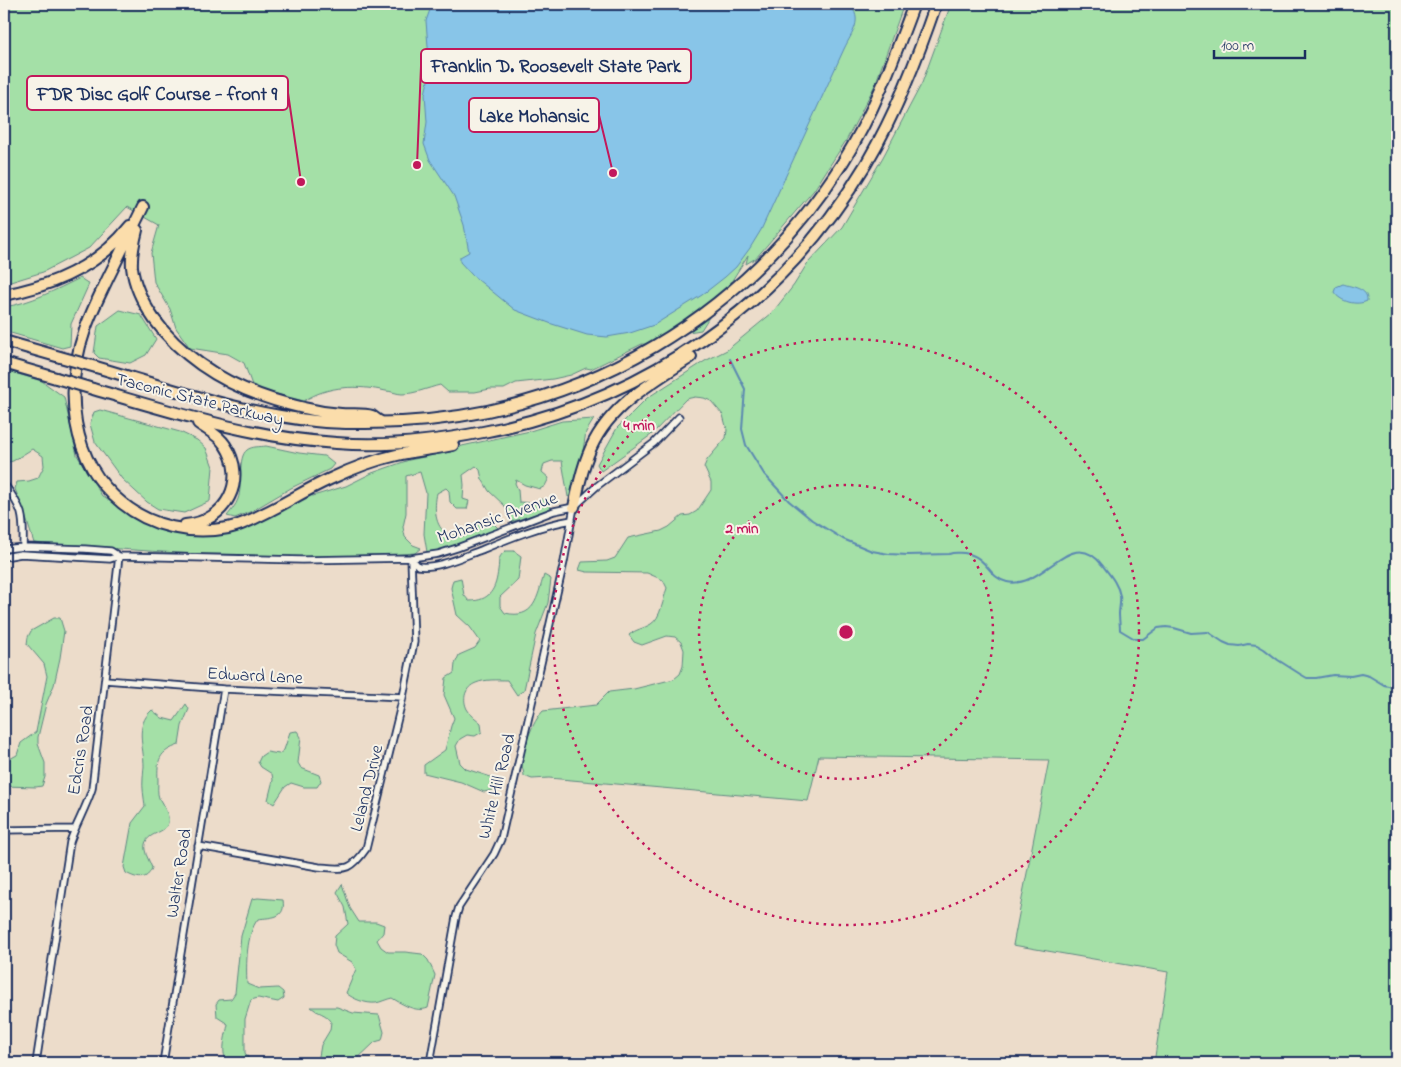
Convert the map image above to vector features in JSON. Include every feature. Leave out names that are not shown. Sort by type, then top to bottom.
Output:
[{"type":"highway","name":"Taconic State Parkway","points":[[4,341],[222,404],[272,415],[323,422],[382,423],[470,415],[514,405],[556,392],[597,376],[674,334],[710,309],[776,249],[832,179],[855,141],[876,101],[914,4]]},
{"type":"highway","name":"Taconic State Parkway","points":[[4,363],[225,426],[268,435],[335,443],[411,443],[448,440],[518,425],[579,406],[621,388],[680,356],[711,335],[768,287],[799,255],[828,221],[854,184],[877,145],[900,100],[936,4]]},
{"type":"highway","points":[[143,207],[132,250],[135,282],[145,305],[156,321],[168,337],[185,353],[201,366],[220,377],[268,398],[318,411],[371,416],[382,423]]},
{"type":"highway","points":[[4,295],[49,282],[88,264],[121,237],[143,207]]},
{"type":"highway","points":[[143,207],[94,307],[85,331],[76,366],[74,405],[77,432],[83,450],[104,485],[126,506],[145,518],[182,530],[200,531],[236,526],[257,518],[327,480],[363,465],[397,455],[458,444],[469,440],[478,433]]},
{"type":"highway","points":[[574,507],[588,454],[599,433],[613,414],[631,397],[702,348],[734,317]]},
{"type":"highway","points":[[164,525],[194,525],[209,519],[224,506],[233,486],[233,463],[225,445],[213,432],[188,415]]},
{"type":"street","name":"Mohansic Avenue","points":[[4,557],[21,554],[110,559],[119,556],[274,559],[411,558],[429,556],[448,551],[554,511],[574,507],[597,486],[654,443],[679,417]]},
{"type":"street","points":[[4,484],[15,498],[24,521],[23,547]]},
{"type":"street","name":"White Hill Road","points":[[430,1063],[459,906],[494,854],[501,838],[574,507]]},
{"type":"street","name":"Mohansic Avenue","points":[[411,558],[418,566],[422,567],[442,563],[549,525],[572,520]]},
{"type":"street","name":"Mohansic Avenue","points":[[4,549],[23,547],[111,551],[119,556]]},
{"type":"street","name":"Edcris Road","points":[[36,1063],[70,842],[92,790],[119,556]]},
{"type":"street","name":"Leland Drive","points":[[198,846],[338,868],[349,867],[358,860],[366,849],[403,697],[414,642],[411,558]]},
{"type":"street","name":"Edward Lane","points":[[105,680],[224,689],[403,697]]},
{"type":"street","name":"Walter Road","points":[[163,1063],[224,689]]},
{"type":"street","points":[[4,830],[74,829]]},
{"type":"green space","points":[[4,4],[904,4],[875,85],[847,139],[814,190],[756,258],[746,264],[748,255],[701,330],[669,335],[654,345],[642,344],[591,369],[586,368],[571,375],[516,383],[504,389],[448,392],[440,385],[402,394],[354,387],[333,389],[304,401],[253,388],[244,363],[228,354],[190,348],[176,328],[170,309],[154,282],[151,253],[159,225],[127,207],[89,248],[43,272],[4,284]]},
{"type":"green space","points":[[951,4],[1397,4],[1397,1063],[1154,1063],[1168,972],[1013,945],[1049,760],[819,756],[808,801],[549,778],[532,779],[524,776],[522,764],[526,743],[535,722],[543,711],[596,705],[609,692],[634,689],[674,679],[680,674],[683,666],[684,650],[681,642],[675,637],[667,636],[642,645],[634,642],[629,635],[651,624],[657,617],[667,588],[663,580],[647,573],[587,572],[579,570],[582,562],[607,561],[615,558],[628,538],[661,531],[682,516],[690,515],[697,511],[711,490],[711,482],[704,467],[707,460],[726,438],[727,430],[723,415],[711,401],[695,397],[686,399],[651,435],[601,471],[597,464],[617,428],[647,398],[705,361],[727,350],[772,313],[794,285],[807,264],[842,227],[883,157],[922,83]]},
{"type":"green space","points":[[80,278],[89,284],[71,324],[70,346],[62,348],[4,331],[4,307],[33,299]]},
{"type":"green space","points":[[120,310],[141,315],[156,339],[146,355],[130,363],[99,358],[94,353],[98,326]]},
{"type":"green space","points":[[4,370],[42,381],[64,397],[77,455],[102,496],[133,517],[168,530],[208,534],[306,494],[313,496],[346,486],[372,473],[409,460],[454,451],[462,446],[530,431],[562,421],[594,419],[586,432],[576,493],[568,497],[562,461],[552,461],[544,464],[542,472],[549,478],[545,486],[540,489],[525,485],[516,480],[519,502],[533,503],[541,499],[550,502],[551,509],[511,522],[505,506],[489,491],[482,479],[480,470],[476,466],[463,475],[463,499],[469,501],[467,509],[457,509],[450,502],[449,491],[446,488],[437,493],[435,504],[436,516],[440,527],[448,534],[465,536],[472,524],[494,524],[498,528],[488,534],[442,551],[427,552],[424,534],[426,493],[420,472],[406,476],[406,513],[403,527],[405,537],[413,545],[421,548],[415,553],[320,558],[224,556],[34,543],[15,489],[17,482],[38,478],[44,466],[43,456],[32,449],[13,461],[4,463]]},
{"type":"green space","points":[[100,410],[180,432],[197,440],[206,448],[213,467],[210,501],[184,513],[158,509],[147,502],[122,479],[95,442],[90,424],[94,412]]},
{"type":"green space","points":[[266,446],[324,456],[334,464],[330,469],[291,488],[252,511],[235,518],[227,516],[238,499],[241,465],[244,454],[251,448]]},
{"type":"green space","points":[[505,551],[514,551],[521,556],[518,580],[500,597],[500,606],[505,613],[523,613],[529,610],[536,599],[544,575],[551,579],[548,603],[536,634],[524,690],[517,695],[507,680],[491,680],[472,685],[467,690],[465,701],[467,709],[481,723],[482,732],[475,736],[467,735],[460,739],[456,746],[460,763],[466,769],[491,777],[497,783],[493,790],[484,792],[461,782],[424,773],[424,765],[445,750],[454,718],[444,695],[446,678],[454,673],[459,655],[475,648],[480,641],[470,627],[457,615],[451,588],[453,580],[461,578],[464,595],[469,601],[482,599],[491,593],[496,583],[499,558]]},
{"type":"green space","points":[[54,618],[60,618],[64,631],[54,685],[46,704],[38,737],[38,744],[45,763],[45,777],[42,786],[4,786],[4,762],[17,755],[21,743],[36,732],[47,676],[44,664],[27,644],[28,637],[31,631]]},
{"type":"green space","points":[[186,704],[189,709],[182,726],[179,745],[167,750],[163,754],[158,767],[158,794],[167,813],[168,823],[163,830],[150,837],[145,844],[152,868],[150,872],[141,878],[134,877],[126,873],[124,867],[132,823],[145,806],[143,785],[144,759],[141,736],[143,723],[146,716],[152,710],[162,718],[174,721]]},
{"type":"green space","points":[[297,731],[301,737],[298,763],[301,768],[319,775],[321,781],[317,787],[304,787],[291,783],[285,787],[274,804],[268,800],[273,780],[272,774],[261,767],[258,762],[261,756],[267,752],[279,754],[284,750],[290,732]]},
{"type":"green space","points":[[342,884],[350,908],[359,922],[376,922],[384,925],[383,933],[377,940],[381,947],[388,952],[422,954],[428,960],[435,975],[428,1008],[414,1009],[392,998],[376,1003],[368,1003],[346,993],[356,969],[352,962],[337,953],[334,945],[335,936],[348,924],[345,907],[337,892]]},
{"type":"green space","points":[[252,899],[283,900],[280,914],[258,919],[249,941],[247,984],[259,989],[278,988],[283,992],[284,998],[278,1002],[258,998],[251,1000],[245,1019],[245,1053],[255,1063],[229,1063],[226,1060],[224,1045],[228,1024],[217,1017],[216,1004],[219,1000],[231,999],[235,993],[241,936]]},
{"type":"green space","points":[[311,1007],[337,1007],[353,1013],[379,1015],[384,1032],[382,1040],[375,1042],[353,1063],[315,1063],[318,1062],[321,1045],[330,1030],[331,1021]]},
{"type":"water","points":[[432,4],[849,4],[856,15],[856,21],[853,32],[761,230],[736,267],[702,295],[654,325],[630,333],[607,337],[587,335],[515,310],[472,275],[460,262],[460,257],[469,252],[464,225],[454,196],[430,160],[424,144],[427,122],[425,94],[430,72],[426,21]]},
{"type":"water","points":[[1343,284],[1355,287],[1365,293],[1367,301],[1354,303],[1344,301],[1334,292],[1336,287]]},
{"type":"waterway","points":[[730,359],[745,389],[742,429],[746,445],[764,474],[789,501],[812,520],[843,539],[872,551],[889,554],[964,553],[972,555],[983,562],[1001,580],[1007,582],[1021,582],[1034,577],[1069,554],[1080,551],[1091,555],[1103,566],[1113,580],[1120,596],[1120,630],[1135,639],[1143,639],[1158,628],[1166,627],[1191,633],[1208,632],[1230,645],[1257,645],[1307,678],[1361,674],[1369,676],[1384,685],[1397,688]]},
{"type":"place","name":"Franklin D. Roosevelt State Park","points":[[417,165]]},
{"type":"place","name":"Lake Mohansic","points":[[613,173]]},
{"type":"place","name":"FDR Disc Golf Course - front 9","points":[[301,182]]}]
